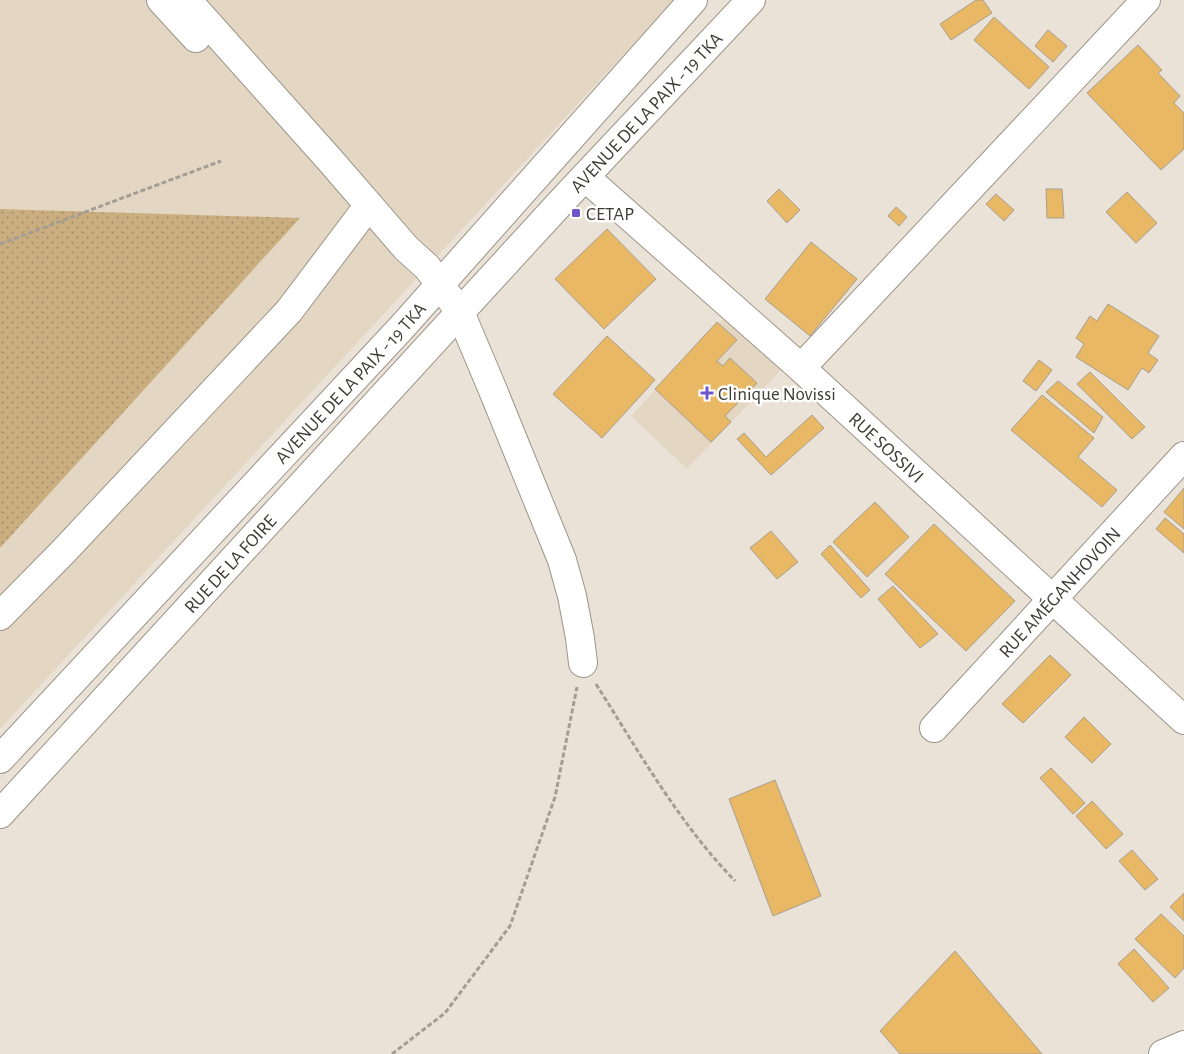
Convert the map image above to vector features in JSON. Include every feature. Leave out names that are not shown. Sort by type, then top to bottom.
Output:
[{"type":"main road","points":[[161,0],[364,212],[427,267],[460,312],[562,560],[572,596],[583,662]]},
{"type":"main road","points":[[187,0],[364,212]]},
{"type":"main road","name":"AVENUE DE LA PAIX - 19 TKA","points":[[0,759],[330,404],[693,0]]},
{"type":"main road","name":"AVENUE DE LA PAIX - 19 TKA","points":[[460,312],[751,0]]},
{"type":"main road","points":[[801,368],[1146,0]]},
{"type":"main road","points":[[666,29],[698,57]]},
{"type":"main road","name":"RUE SOSSIVI","points":[[585,177],[801,368],[1184,720]]},
{"type":"main road","points":[[0,616],[63,552],[289,310],[364,212]]},
{"type":"main road","name":"RUE DE LA FOIRE","points":[[0,814],[460,312]]},
{"type":"main road","name":"RUE AMÉGANHOVOIN","points":[[934,728],[1184,456]]},
{"type":"main road","points":[[1163,1054],[1184,1045]]},
{"type":"path","points":[[0,244],[221,160]]},
{"type":"path","points":[[583,662],[664,793],[716,862],[735,881]]},
{"type":"path","points":[[392,1054],[445,1013],[510,926],[555,797],[583,662]]},
{"type":"shaded area","points":[[0,0],[674,0],[0,729]]},
{"type":"shaded area","points":[[0,209],[300,218],[0,548]]},
{"type":"shaded area","name":"Clinique Novissi","points":[[726,316],[782,369],[687,469],[631,416]]},
{"type":"building","points":[[976,0],[983,0],[992,13],[951,40],[940,24]]},
{"type":"building","points":[[994,17],[1049,67],[1029,89],[974,40]]},
{"type":"building","points":[[1048,30],[1067,46],[1053,62],[1035,46]]},
{"type":"building","points":[[1138,45],[1162,70],[1158,73],[1180,96],[1174,103],[1184,113],[1184,149],[1161,170],[1087,93]]},
{"type":"building","points":[[779,189],[800,210],[787,223],[767,201]]},
{"type":"building","points":[[1046,189],[1062,189],[1064,218],[1047,218]]},
{"type":"building","points":[[1127,192],[1157,223],[1136,243],[1106,212]]},
{"type":"building","points":[[996,194],[1014,210],[1004,221],[986,204]]},
{"type":"building","points":[[896,207],[907,217],[899,226],[888,216]]},
{"type":"building","points":[[607,229],[656,279],[604,329],[555,279]]},
{"type":"building","points":[[811,242],[857,279],[810,336],[765,299]]},
{"type":"building","points":[[1108,304],[1159,336],[1148,353],[1158,360],[1149,373],[1142,368],[1128,390],[1076,357],[1084,344],[1076,338],[1090,316],[1097,321]]},
{"type":"building","points":[[717,322],[737,340],[717,361],[723,366],[730,358],[757,383],[725,416],[731,422],[711,442],[655,389]]},
{"type":"building","points":[[607,336],[655,380],[602,438],[553,394]]},
{"type":"building","points":[[1039,360],[1052,370],[1036,391],[1023,381]]},
{"type":"building","points":[[1090,372],[1145,427],[1132,439],[1077,384]]},
{"type":"building","points":[[1058,381],[1103,417],[1094,433],[1046,392]]},
{"type":"building","points":[[1042,395],[1094,438],[1078,457],[1117,490],[1102,507],[1011,430]]},
{"type":"building","points":[[812,415],[824,428],[771,475],[737,439],[744,433],[766,457]]},
{"type":"building","points":[[1184,488],[1184,529],[1164,512]]},
{"type":"building","points":[[875,502],[909,537],[867,577],[833,542]]},
{"type":"building","points":[[1165,518],[1184,534],[1184,553],[1156,529]]},
{"type":"building","points":[[934,524],[1015,601],[966,651],[885,574]]},
{"type":"building","points":[[771,531],[798,562],[777,579],[750,548]]},
{"type":"building","points":[[830,545],[870,590],[861,598],[821,554]]},
{"type":"building","points":[[893,586],[938,634],[920,648],[878,599]]},
{"type":"building","points":[[1050,655],[1071,675],[1023,723],[1002,704]]},
{"type":"building","points":[[1084,717],[1111,744],[1092,763],[1065,737]]},
{"type":"building","points":[[1051,768],[1085,803],[1073,814],[1040,778]]},
{"type":"building","points":[[775,780],[821,896],[773,916],[729,799]]},
{"type":"building","points":[[1092,801],[1123,834],[1106,849],[1076,816]]},
{"type":"building","points":[[1132,850],[1158,879],[1145,890],[1119,861]]},
{"type":"building","points":[[1184,893],[1184,921],[1170,907]]},
{"type":"building","points":[[1161,914],[1184,936],[1184,968],[1175,978],[1135,939]]},
{"type":"building","points":[[1134,949],[1169,988],[1153,1002],[1118,964]]},
{"type":"building","points":[[955,951],[1042,1054],[900,1054],[880,1031]]},
{"type":"place","name":"CETAP","points":[[576,213]]},
{"type":"place","name":"Clinique Novissi","points":[[707,393]]}]
